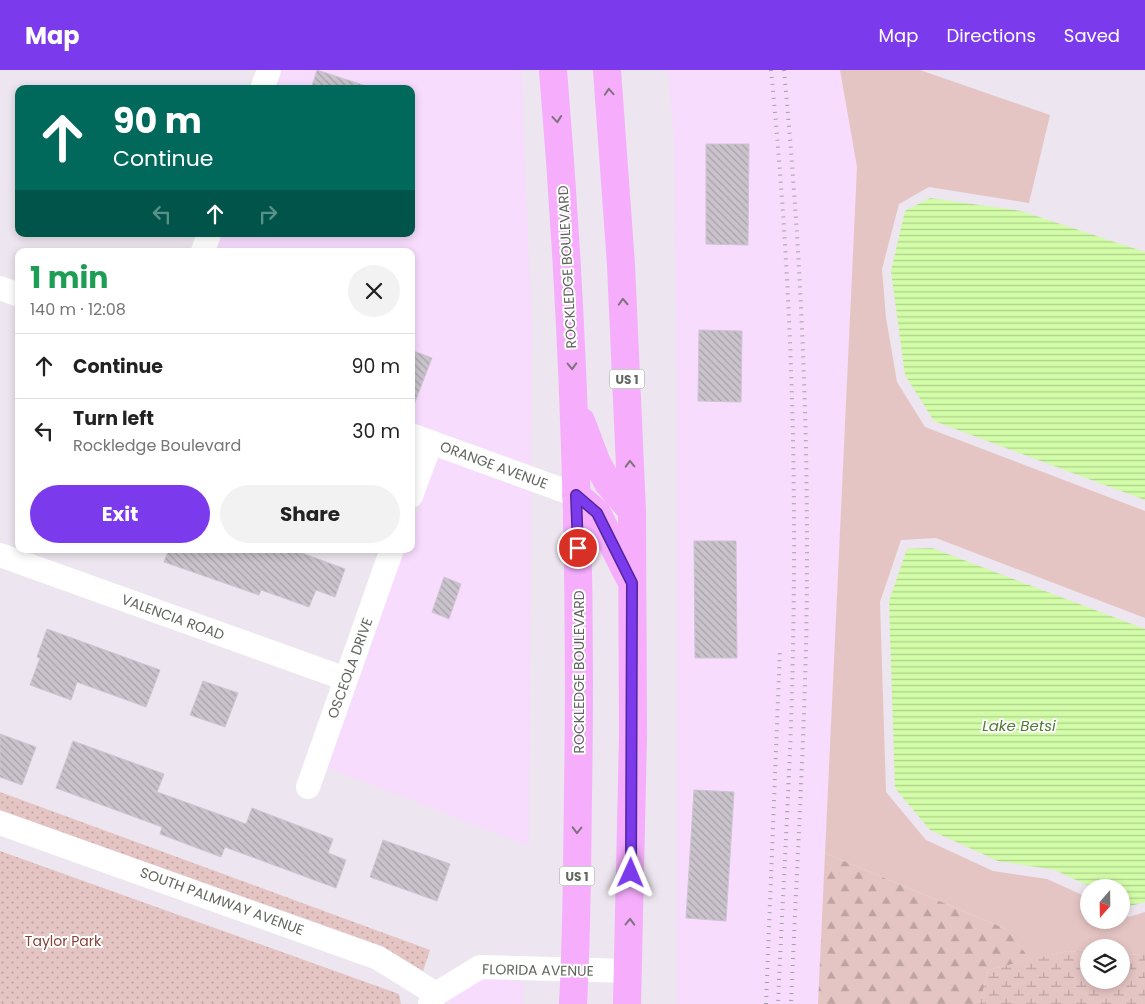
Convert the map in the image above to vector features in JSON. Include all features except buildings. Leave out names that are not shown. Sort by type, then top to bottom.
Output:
[{"type":"main road","name":"ROCKLEDGE BOULEVARD","points":[[553,70],[565,212],[574,404],[576,495],[579,714],[573,1004]]},
{"type":"main road","name":"US 1","points":[[607,70],[621,265],[632,512],[633,736],[627,1004]]},
{"type":"main road","points":[[574,404],[608,483],[632,512]]},
{"type":"main road","points":[[576,495],[597,513],[632,583]]},
{"type":"street","points":[[263,85],[269,70]]},
{"type":"street","points":[[0,288],[15,294]]},
{"type":"street","points":[[415,473],[421,438]]},
{"type":"street","name":"ORANGE AVENUE","points":[[421,438],[576,495]]},
{"type":"street","name":"OSCEOLA DRIVE","points":[[308,787],[391,553]]},
{"type":"street","name":"VALENCIA ROAD","points":[[0,555],[346,679]]},
{"type":"street","name":"SOUTH PALMWAY AVENUE","points":[[0,823],[378,958],[433,999]]},
{"type":"street","name":"FLORIDA AVENUE","points":[[433,999],[480,967],[629,971]]},
{"type":"shaded area","points":[[281,70],[521,70],[532,327],[531,465],[415,423],[415,248],[215,248],[220,237],[415,237],[415,85],[275,85]]},
{"type":"shaded area","points":[[668,70],[840,70],[857,167],[818,1004],[677,1004],[677,405],[674,137]]},
{"type":"shaded area","points":[[437,457],[531,492],[529,846],[326,767],[403,553],[415,553],[415,518]]},
{"type":"shaded area","points":[[482,979],[514,980],[524,984],[523,1004],[444,1004]]},
{"type":"green space","points":[[840,70],[920,70],[1050,115],[1029,203],[929,187],[899,204],[882,269],[886,318],[897,382],[925,427],[1145,511],[1145,618],[936,538],[901,540],[880,602],[886,792],[926,840],[993,871],[1047,879],[1080,894],[1080,929],[1130,929],[1130,916],[1145,912],[1145,955],[1130,954],[1130,939],[1080,939],[1080,952],[1067,951],[1031,960],[1006,929],[825,853],[857,167]]},
{"type":"green space","points":[[0,792],[430,950],[423,971],[382,946],[0,810]]},
{"type":"green space","name":"Taylor Park","points":[[0,851],[399,994],[401,1004],[0,1004]]},
{"type":"green space","points":[[825,853],[1006,929],[1031,960],[988,970],[980,1004],[818,1004]]},
{"type":"green space","points":[[1067,951],[1080,952],[1080,989],[1130,989],[1130,954],[1145,955],[1145,1004],[980,1004],[988,970]]},
{"type":"water","points":[[930,198],[1021,211],[1145,252],[1145,500],[934,421],[905,375],[891,271],[905,211]]},
{"type":"water","name":"Lake Betsi","points":[[932,548],[1145,629],[1145,902],[1130,906],[1130,879],[1080,879],[1080,882],[1055,870],[998,861],[930,830],[895,788],[889,601],[907,549]]},
{"type":"railway","points":[[771,70],[778,142],[791,358],[794,503],[792,692],[778,1004]]},
{"type":"railway","points":[[784,70],[800,286],[807,503],[805,692],[791,1004]]},
{"type":"railway","points":[[766,1004],[780,649]]},
{"type":"route","points":[[578,548],[576,495],[597,513],[632,583],[633,736],[631,873]]}]
